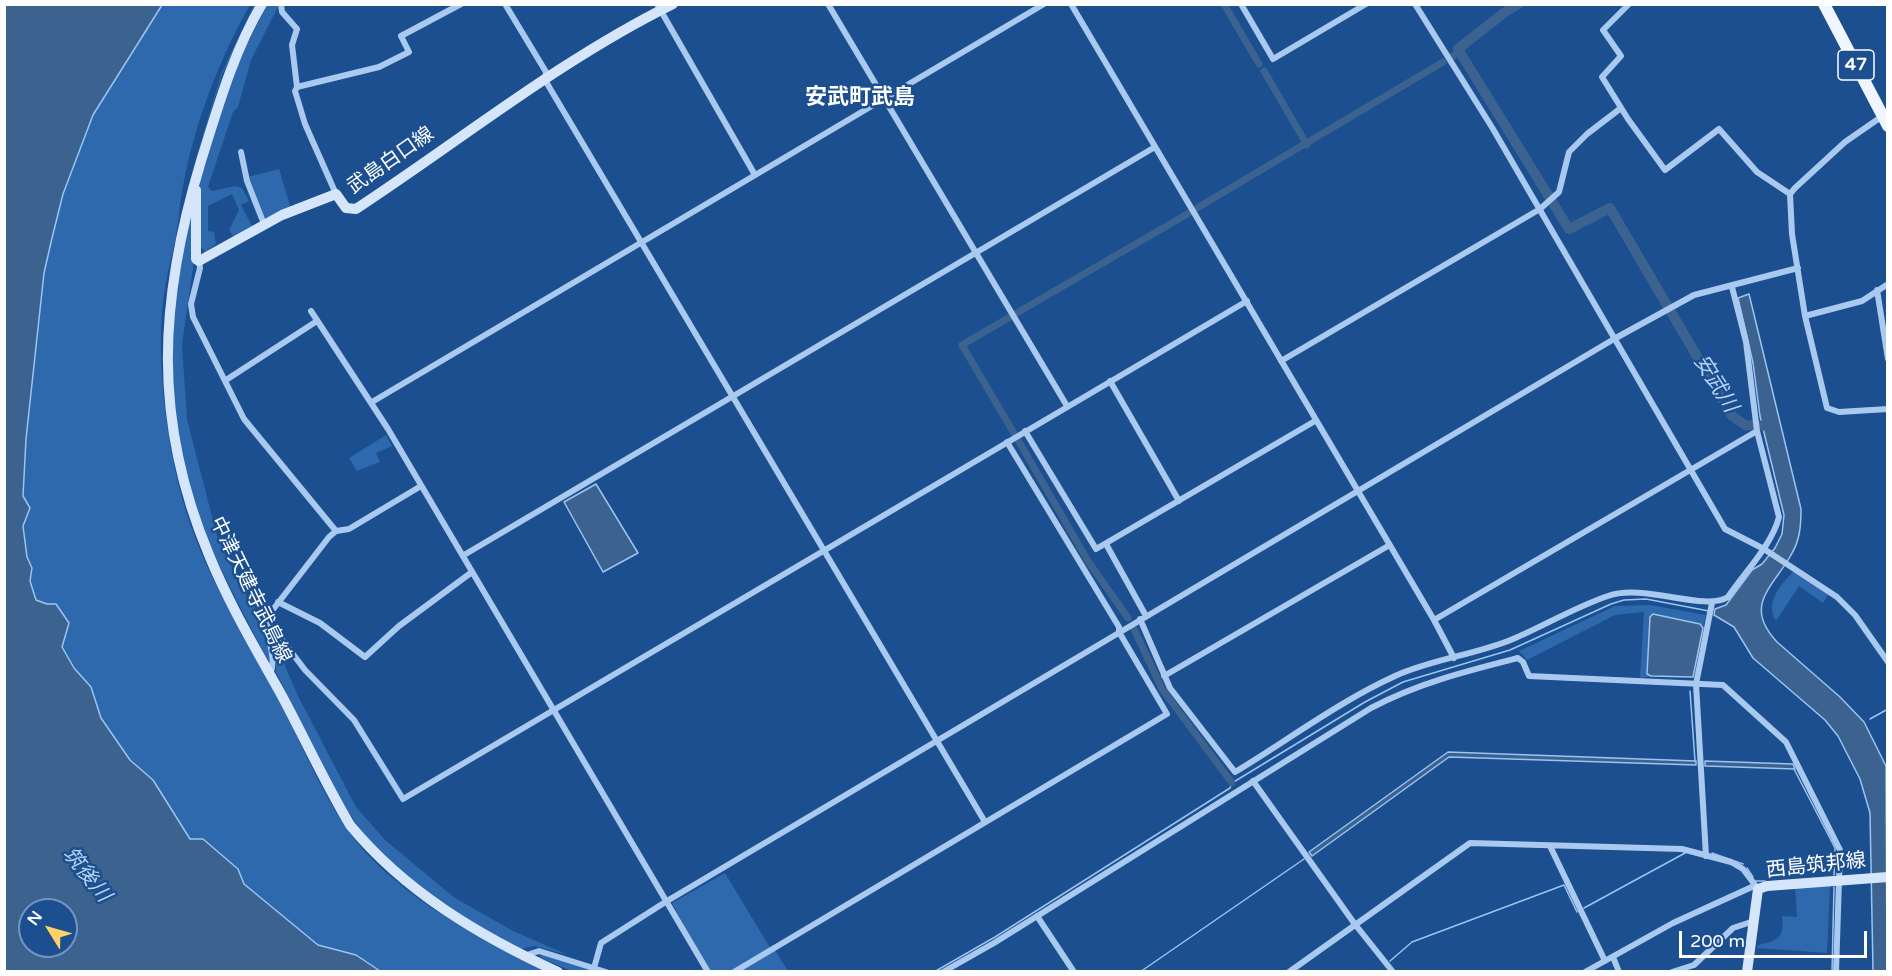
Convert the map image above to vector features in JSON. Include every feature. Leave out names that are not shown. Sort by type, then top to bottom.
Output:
[{"type":"main road","name":"中津天建寺武島線","points":[[262,4],[228,75],[176,252],[169,299],[167,362],[177,455],[189,503],[209,557],[270,675],[338,804],[370,850],[441,907],[524,956],[558,972]]},
{"type":"main road","name":"武島白口線","points":[[199,261],[264,224],[336,194],[346,208],[356,208],[458,136],[612,36],[658,8],[674,4]]},
{"type":"main road","name":"47","points":[[1824,4],[1886,119]]},
{"type":"main road","points":[[196,178],[196,259],[199,261]]},
{"type":"main road","name":"西島筑邦線","points":[[1747,972],[1756,888],[1839,879],[1887,877]]},
{"type":"street","points":[[282,4],[282,12],[297,29],[292,45],[297,87],[295,91],[305,124],[336,194]]},
{"type":"street","points":[[297,87],[379,67],[409,52],[401,36],[461,4]]},
{"type":"street","points":[[505,4],[546,72],[545,80],[985,822]]},
{"type":"street","points":[[828,4],[1067,406]]},
{"type":"street","points":[[372,402],[1044,4]]},
{"type":"street","points":[[1071,4],[1247,301],[1356,492],[1434,620],[1454,658]]},
{"type":"street","points":[[1241,4],[1273,59],[1366,4]]},
{"type":"street","points":[[1415,4],[1541,207],[1614,339],[1725,529],[1790,565],[1847,606],[1887,662]]},
{"type":"street","points":[[1629,4],[1603,30],[1622,56],[1602,77],[1665,170],[1719,129],[1757,172],[1790,194]]},
{"type":"street","points":[[658,8],[755,175]]},
{"type":"street","points":[[1281,361],[1541,207],[1559,192],[1569,153],[1587,134],[1621,108]]},
{"type":"street","points":[[1886,119],[1845,142],[1811,171],[1790,194],[1792,234],[1805,316],[1827,408],[1839,412],[1887,409]]},
{"type":"street","points":[[464,555],[732,394],[1155,147]]},
{"type":"street","points":[[241,152],[247,181],[264,224]]},
{"type":"street","points":[[199,261],[200,268],[191,304],[193,317],[244,419],[336,531]]},
{"type":"street","points":[[594,968],[601,943],[667,901],[1614,339],[1694,295],[1732,287],[1797,268]]},
{"type":"street","points":[[1805,316],[1862,301],[1887,284]]},
{"type":"street","points":[[1106,544],[1143,618],[1170,688],[1235,772],[1397,675],[1510,640],[1609,595],[1627,592],[1656,593],[1712,603],[1728,597],[1765,550],[1776,530],[1779,517],[1757,431],[1746,342],[1732,287]]},
{"type":"street","points":[[1877,291],[1887,359]]},
{"type":"street","points":[[267,620],[305,670],[354,720],[403,799],[1247,301]]},
{"type":"street","points":[[311,311],[372,402],[464,555],[708,972]]},
{"type":"street","points":[[226,380],[317,321]]},
{"type":"street","points":[[1110,381],[1179,501]]},
{"type":"street","points":[[1025,431],[1096,549],[1315,421]]},
{"type":"street","points":[[1434,620],[1757,431]]},
{"type":"street","points":[[734,972],[1167,714],[1119,632],[1119,627],[1007,442]]},
{"type":"street","points":[[270,675],[273,649],[267,620],[307,562],[336,531],[349,529],[421,486]]},
{"type":"street","points":[[1164,676],[1388,546]]},
{"type":"street","points":[[278,602],[320,623],[365,657],[399,626],[472,572]]},
{"type":"street","points":[[1706,856],[1696,684],[1712,603]]},
{"type":"street","points":[[943,972],[1402,691],[1518,658],[1523,662],[1529,676],[1728,687],[1786,742],[1839,843],[1836,972]]},
{"type":"street","points":[[1253,781],[1354,923],[1393,972]]},
{"type":"street","points":[[1289,972],[1354,923],[1470,843],[1682,849],[1731,862],[1743,869],[1756,888],[1673,923],[1585,972]]},
{"type":"street","points":[[1550,846],[1605,961]]},
{"type":"street","points":[[1037,916],[1074,972]]},
{"type":"street","points":[[1672,972],[1694,965],[1733,927],[1754,921]]},
{"type":"street","points":[[524,956],[539,951],[606,972]]},
{"type":"street","points":[[1613,957],[1619,972]]},
{"type":"shaded area","points":[[159,5],[250,5],[224,56],[194,139],[164,295],[161,346],[164,403],[173,459],[193,533],[214,581],[277,696],[317,778],[352,836],[385,872],[428,905],[473,933],[544,971],[359,972],[211,881],[41,639],[17,519],[41,270],[87,111]]},
{"type":"shaded area","points":[[254,5],[258,5],[222,75],[188,186],[221,74]]},
{"type":"shaded area","points":[[267,5],[279,5],[251,60],[238,107],[233,112],[208,187],[212,191],[235,186],[242,188],[249,201],[241,205],[252,226],[234,237],[229,230],[239,210],[232,194],[208,206],[208,231],[214,232],[216,244],[205,252],[200,245],[200,174],[232,74]]},
{"type":"shaded area","points":[[279,169],[291,209],[266,220],[248,177]]},
{"type":"shaded area","points":[[194,196],[194,261],[182,345],[187,419],[218,540],[244,592],[261,616],[270,648],[269,663],[208,541],[192,498],[180,449],[172,373],[174,299],[182,247]]},
{"type":"shaded area","points":[[386,435],[392,446],[376,453],[380,462],[357,471],[349,458]]},
{"type":"shaded area","points":[[1794,571],[1828,595],[1823,603],[1799,586],[1776,621],[1772,607],[1773,600],[1780,587]]},
{"type":"shaded area","points":[[1650,605],[1706,615],[1703,628],[1700,624],[1653,614],[1647,674],[1651,676],[1640,678],[1644,612],[1615,615],[1527,660],[1519,651],[1615,606]]},
{"type":"shaded area","points":[[270,628],[282,647],[279,652],[298,696],[356,807],[385,840],[455,898],[513,931],[568,955],[535,946],[520,949],[441,902],[403,874],[372,843],[343,804],[276,672],[275,647]]},
{"type":"shaded area","points":[[725,873],[769,946],[775,950],[788,971],[709,971],[672,903]]},
{"type":"shaded area","points":[[1830,886],[1827,953],[1757,948],[1758,945],[1775,940],[1781,934],[1782,916],[1797,917],[1795,887]]},
{"type":"shaded area","points":[[544,953],[598,971],[571,971],[539,957]]},
{"type":"water","name":"筑後川","points":[[5,4],[162,5],[93,115],[63,194],[44,273],[26,439],[23,496],[30,508],[23,526],[27,557],[32,568],[30,581],[36,600],[56,604],[69,623],[62,647],[74,668],[91,687],[101,718],[130,760],[153,780],[190,839],[203,839],[238,869],[244,884],[318,945],[356,955],[380,971],[5,971]]},
{"type":"water","points":[[1749,294],[1801,509],[1796,544],[1764,596],[1762,617],[1767,629],[1777,642],[1840,697],[1864,722],[1886,766],[1887,971],[1873,971],[1870,813],[1860,779],[1838,736],[1825,720],[1753,658],[1734,627],[1714,615],[1715,609],[1726,605],[1752,570],[1762,564],[1775,548],[1782,534],[1784,515],[1760,416],[1753,363],[1738,298]]},
{"type":"water","points":[[596,484],[638,553],[603,572],[564,502]]},
{"type":"water","points":[[1653,614],[1700,624],[1703,628],[1693,677],[1647,674],[1650,617]]},
{"type":"water","points":[[1448,752],[1696,761],[1696,765],[1449,757],[1312,856],[1309,852]]},
{"type":"water","points":[[1705,761],[1793,764],[1795,769],[1705,766]]},
{"type":"waterway","points":[[1224,4],[1259,64]]},
{"type":"waterway","name":"安武川","points":[[1519,4],[1505,12],[1458,49],[1569,229],[1610,208],[1732,416],[1745,425],[1773,426],[1774,428]]},
{"type":"waterway","points":[[1451,57],[1460,52]]},
{"type":"waterway","points":[[1197,208],[1443,62]]},
{"type":"waterway","points":[[1264,71],[1307,145]]},
{"type":"waterway","points":[[1015,314],[1189,213]]},
{"type":"waterway","points":[[1010,317],[962,345],[1015,435]]},
{"type":"waterway","points":[[1018,440],[1088,561],[1128,618]]},
{"type":"waterway","points":[[934,972],[995,937],[1230,788],[1232,783],[1365,702],[1403,682],[1510,650],[1624,600],[1646,599],[1709,611]]},
{"type":"waterway","points":[[1133,627],[1162,689],[1232,783]]},
{"type":"waterway","points":[[1690,691],[1695,761]]},
{"type":"waterway","points":[[1870,719],[1888,709]]},
{"type":"waterway","points":[[1794,769],[1835,848],[1834,875]]},
{"type":"waterway","points":[[1584,908],[1685,853]]},
{"type":"waterway","points":[[1712,853],[1743,864]]},
{"type":"waterway","points":[[1140,972],[1304,859]]},
{"type":"waterway","points":[[1747,868],[1753,877]]},
{"type":"waterway","points":[[1755,881],[1765,881]]},
{"type":"waterway","points":[[1390,961],[1412,942],[1564,885],[1577,912]]},
{"type":"waterway","points":[[1832,972],[1834,887]]},
{"type":"district","name":"安武町武島","points":[[860,98]]}]
